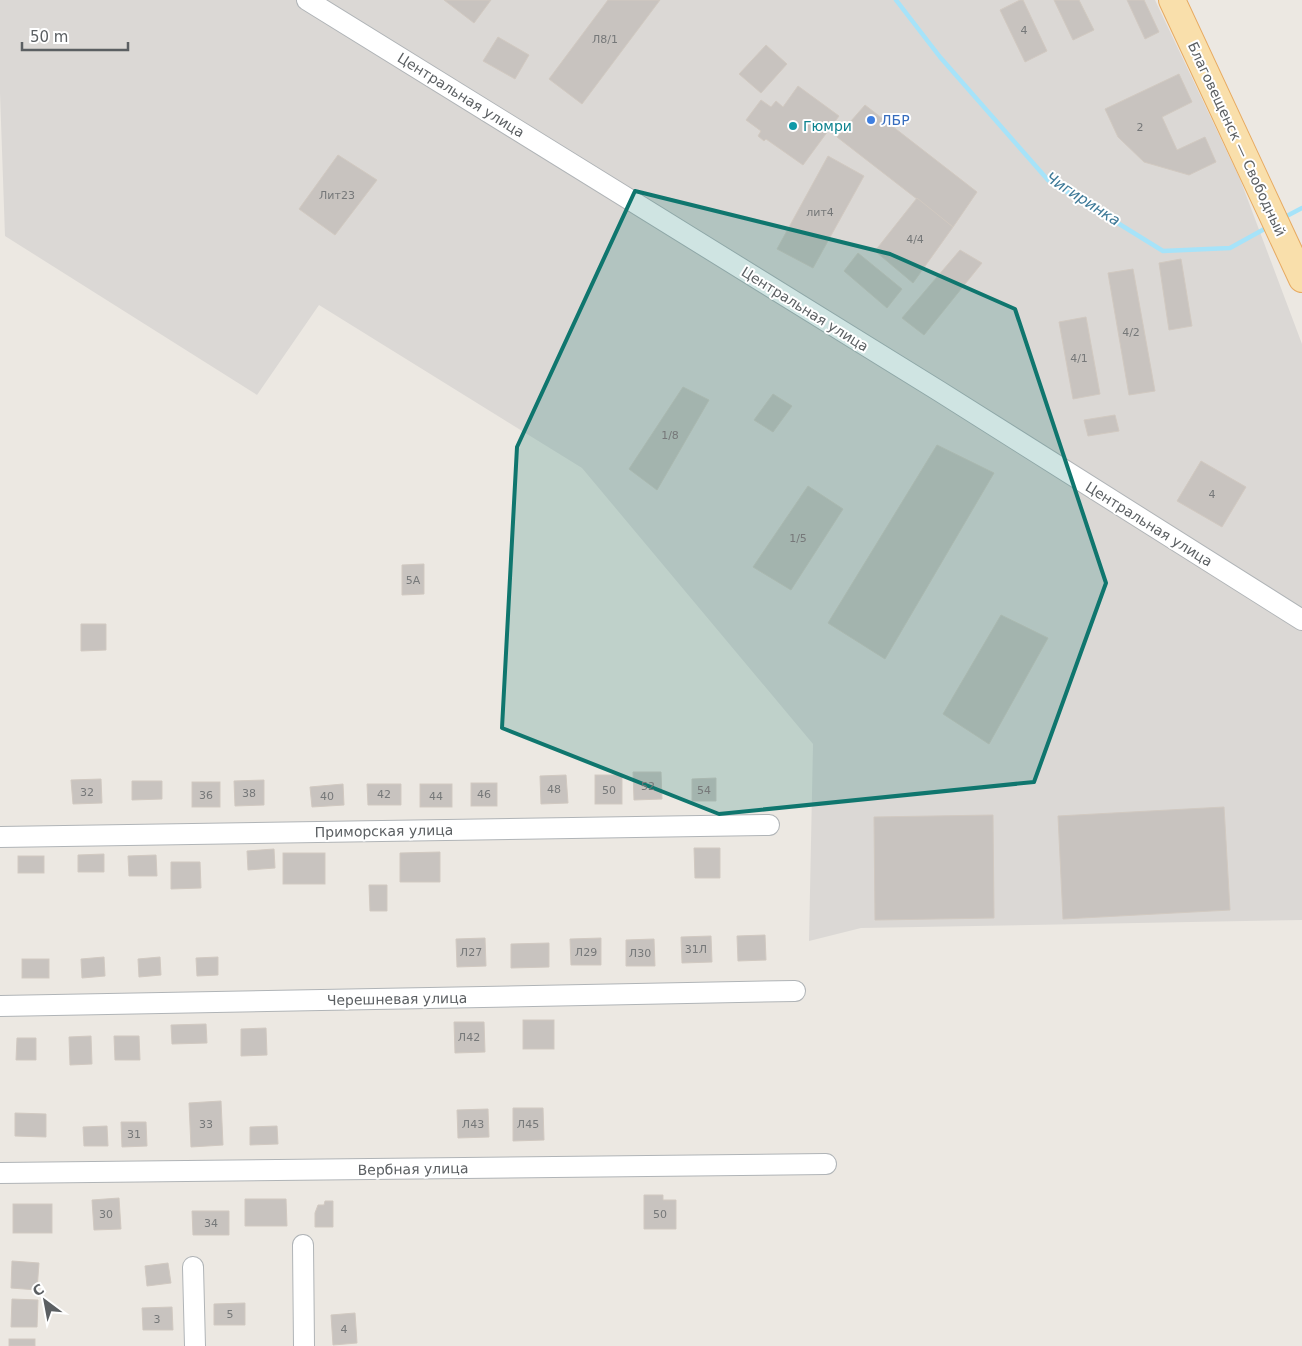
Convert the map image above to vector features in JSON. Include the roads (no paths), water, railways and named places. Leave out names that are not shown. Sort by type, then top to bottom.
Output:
[{"type":"main road","name":"Благовещенск — Свободный","points":[[1172,0],[1300,274]]},
{"type":"street","name":"Центральная улица","points":[[311,1],[939,391],[1302,620]]},
{"type":"street","name":"Приморская улица","points":[[0,837],[769,825]]},
{"type":"street","name":"Черешневая улица","points":[[0,1006],[795,991]]},
{"type":"street","name":"Вербная улица","points":[[0,1173],[826,1164]]},
{"type":"street","points":[[302,1245],[304,1346]]},
{"type":"street","points":[[193,1267],[195,1346]]},
{"type":"waterway","name":"Чигиринка","points":[[896,0],[940,57],[1048,180],[1163,251],[1230,248],[1268,227]]},
{"type":"waterway","name":"Чигиринка","points":[[1283,218],[1302,208]]},
{"type":"place","name":"ЛБР","points":[[871,120]]},
{"type":"place","name":"Гюмри","points":[[793,126]]}]
